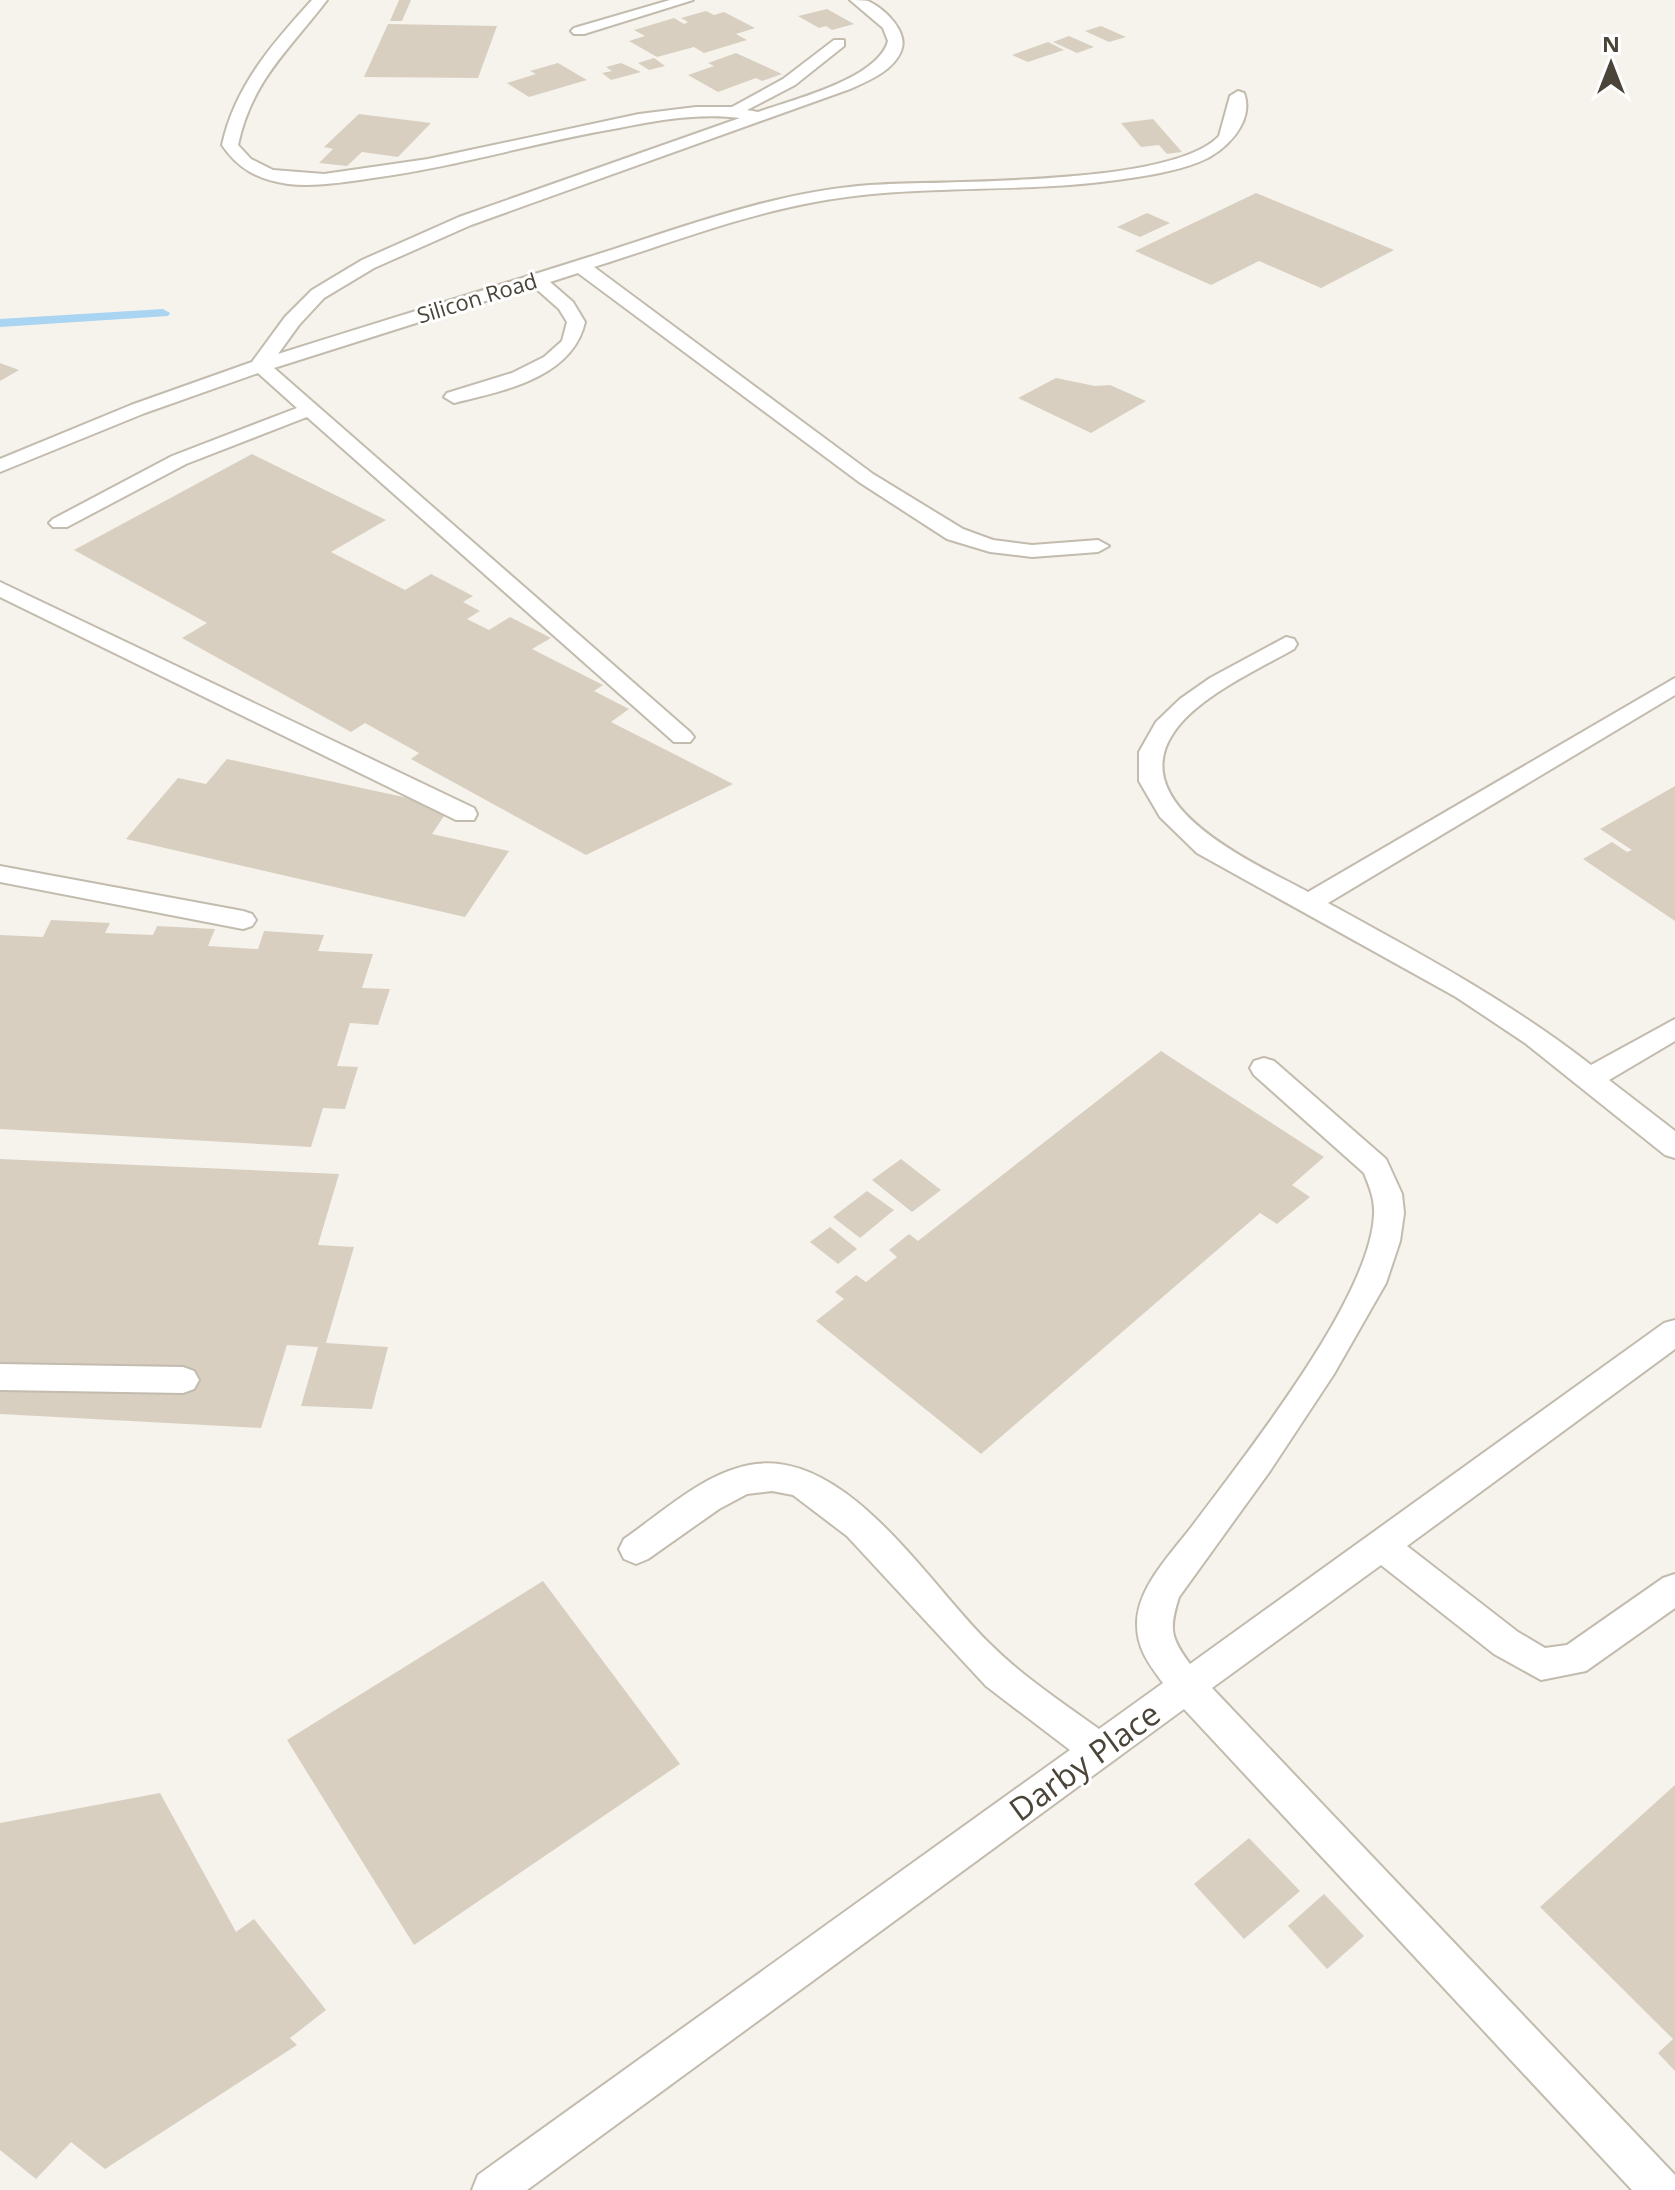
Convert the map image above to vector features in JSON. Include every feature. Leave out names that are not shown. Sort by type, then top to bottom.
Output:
[{"type":"lane","points":[[320,0],[268,58],[233,119],[230,145],[241,162],[268,175],[322,179],[392,171],[599,126],[689,112],[732,110],[758,117]]},
{"type":"lane","points":[[579,31],[686,0]]},
{"type":"lane","points":[[682,737],[260,365],[292,321],[318,294],[368,264],[465,221],[758,117],[873,72],[891,57],[896,42],[891,28],[857,0]]},
{"type":"lane","points":[[732,110],[789,82],[839,43]]},
{"type":"lane","name":"Silicon Road","points":[[0,466],[76,433],[260,365],[747,214],[850,191],[968,187],[1130,172],[1185,162],[1207,154],[1222,142],[1233,125],[1238,96]]},
{"type":"lane","points":[[581,266],[866,478],[955,534],[990,546],[1032,551],[1098,546]]},
{"type":"lane","points":[[454,397],[535,370],[558,357],[571,342],[576,322],[566,306],[536,279]]},
{"type":"lane","points":[[60,523],[179,460],[308,410]]},
{"type":"lane","points":[[0,589],[465,814]]},
{"type":"lane","points":[[1286,644],[1195,697],[1169,718],[1153,746],[1150,774],[1158,799],[1183,830],[1206,847],[1465,990],[1535,1036],[1675,1147]]},
{"type":"lane","points":[[1308,904],[1675,685]]},
{"type":"lane","points":[[0,874],[243,920]]},
{"type":"lane","points":[[1589,1079],[1675,1029]]},
{"type":"lane","points":[[1264,1068],[1376,1167],[1387,1194],[1389,1213],[1385,1241],[1371,1283],[1323,1365],[1259,1461],[1164,1590],[1154,1621],[1157,1647],[1187,1687],[1660,2190]]},
{"type":"lane","name":"Darby Place","points":[[493,2190],[1675,1332]]},
{"type":"lane","points":[[0,1377],[183,1380]]},
{"type":"lane","points":[[636,1549],[725,1490],[749,1479],[775,1478],[807,1485],[864,1530],[957,1636],[999,1676],[1100,1751]]},
{"type":"lane","points":[[1382,1546],[1506,1643],[1541,1664],[1574,1660],[1675,1589]]},
{"type":"building","points":[[399,0],[411,0],[402,21],[390,21]]},
{"type":"building","points":[[827,9],[854,24],[832,30],[826,26],[819,28],[798,16]]},
{"type":"building","points":[[706,11],[714,15],[724,12],[755,28],[736,34],[747,40],[704,53],[694,47],[657,57],[629,41],[645,36],[634,30],[674,18],[684,24],[688,22],[681,18]]},
{"type":"building","points":[[388,24],[497,26],[478,78],[364,77]]},
{"type":"building","points":[[1101,26],[1126,37],[1109,42],[1085,31]]},
{"type":"building","points":[[1069,36],[1094,47],[1077,53],[1053,42]]},
{"type":"building","points":[[1048,42],[1064,50],[1028,62],[1012,55]]},
{"type":"building","points":[[736,53],[782,74],[762,81],[756,78],[718,92],[688,75],[714,66],[708,63]]},
{"type":"building","points":[[654,58],[665,66],[649,70],[638,63]]},
{"type":"building","points":[[558,63],[587,80],[529,97],[507,83],[536,74],[530,71]]},
{"type":"building","points":[[621,63],[641,72],[611,80],[602,73],[612,71],[606,67]]},
{"type":"building","points":[[359,114],[431,123],[398,157],[362,152],[347,166],[319,163],[333,149],[324,147]]},
{"type":"building","points":[[1153,119],[1182,152],[1167,154],[1159,145],[1141,147],[1121,123]]},
{"type":"building","points":[[1256,193],[1394,250],[1321,288],[1259,261],[1211,285],[1135,251]]},
{"type":"building","points":[[1147,213],[1170,223],[1140,237],[1117,227]]},
{"type":"building","points":[[0,363],[19,370],[0,381]]},
{"type":"building","points":[[1056,378],[1095,386],[1110,385],[1146,401],[1091,433],[1018,398]]},
{"type":"building","points":[[252,454],[386,520],[331,552],[405,590],[431,574],[473,596],[463,602],[480,611],[467,619],[489,630],[510,617],[551,638],[532,649],[603,685],[594,691],[629,709],[611,722],[733,784],[586,855],[411,759],[419,753],[365,723],[351,732],[182,638],[207,623],[74,550]]},
{"type":"building","points":[[227,759],[450,807],[432,834],[509,851],[465,917],[126,839],[178,778],[206,784]]},
{"type":"building","points":[[1675,786],[1675,921],[1583,859],[1612,842],[1627,852],[1632,850],[1600,829]]},
{"type":"building","points":[[51,920],[110,923],[105,933],[153,935],[157,926],[215,929],[208,946],[258,949],[264,931],[324,935],[318,951],[373,954],[362,988],[390,989],[378,1025],[350,1023],[337,1066],[358,1067],[345,1109],[323,1108],[311,1147],[0,1129],[0,935],[43,937]]},
{"type":"building","points":[[1161,1051],[1324,1157],[1292,1185],[1310,1197],[1277,1224],[1260,1213],[981,1454],[816,1321],[844,1299],[835,1292],[856,1275],[866,1282],[897,1257],[889,1250],[909,1234],[918,1241]]},
{"type":"building","points":[[0,1159],[339,1174],[318,1245],[354,1247],[326,1343],[388,1347],[372,1409],[301,1406],[318,1347],[287,1345],[261,1428],[0,1414]]},
{"type":"building","points":[[901,1159],[941,1190],[912,1212],[872,1180]]},
{"type":"building","points":[[867,1191],[894,1210],[860,1238],[833,1217]]},
{"type":"building","points":[[830,1227],[857,1249],[838,1264],[810,1242]]},
{"type":"building","points":[[543,1581],[680,1764],[414,1945],[287,1740]]},
{"type":"building","points":[[1675,1785],[1675,2071],[1658,2053],[1673,2039],[1540,1907]]},
{"type":"building","points":[[160,1793],[236,1932],[254,1919],[326,2010],[290,2038],[297,2045],[105,2169],[71,2142],[36,2179],[0,2150],[0,1823]]},
{"type":"building","points":[[1249,1838],[1300,1891],[1244,1939],[1194,1884]]},
{"type":"building","points":[[1324,1894],[1364,1936],[1327,1969],[1288,1926]]},
{"type":"waterway","points":[[0,323],[163,313]]}]
